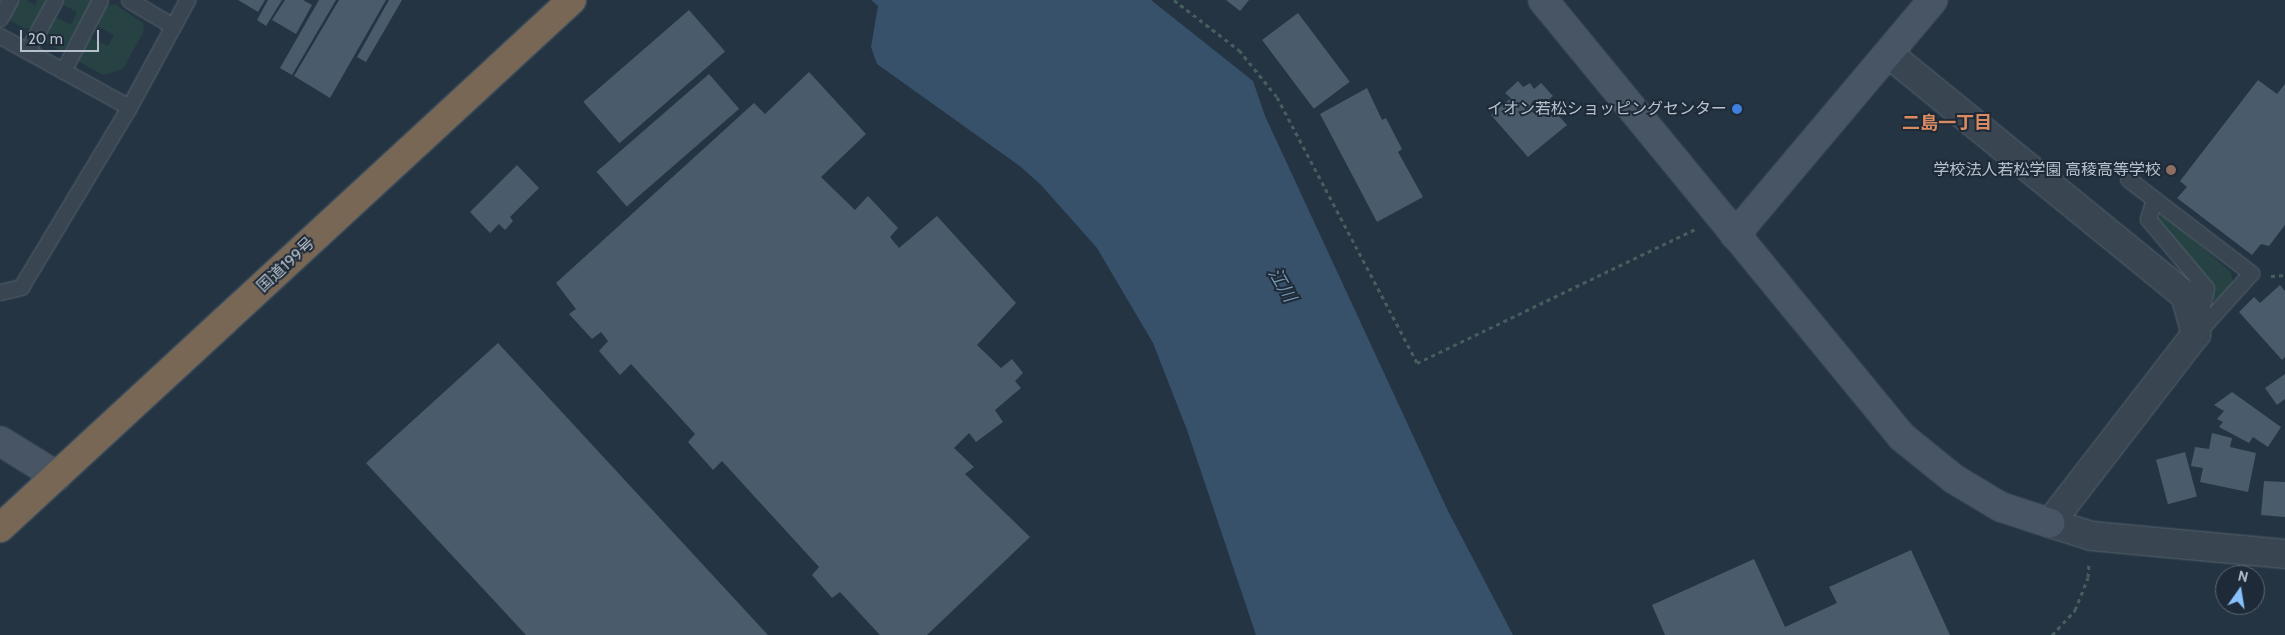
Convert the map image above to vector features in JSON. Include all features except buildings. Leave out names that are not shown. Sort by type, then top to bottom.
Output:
[{"type":"highway","name":"国道199号","points":[[0,528],[572,0]]},
{"type":"street","points":[[1544,0],[1902,437],[1954,479],[2000,507],[2092,536],[2285,554]]},
{"type":"street","points":[[1735,235],[1890,54],[1933,0]]},
{"type":"street","points":[[1890,54],[2185,295],[2196,334],[2050,524]]},
{"type":"street","points":[[0,441],[57,476]]},
{"type":"lane","points":[[0,18],[10,0]]},
{"type":"lane","points":[[27,51],[55,0]]},
{"type":"lane","points":[[62,71],[100,0]]},
{"type":"lane","points":[[0,292],[21,287],[129,107],[187,0]]},
{"type":"lane","points":[[132,1],[173,26]]},
{"type":"lane","points":[[0,36],[129,107]]},
{"type":"lane","points":[[2128,179],[2251,273],[2196,334]]},
{"type":"lane","points":[[2154,199],[2148,219],[2206,288],[2196,334]]},
{"type":"path","points":[[1174,0],[1239,50],[1278,97],[1417,363],[1702,225]]},
{"type":"path","points":[[2052,635],[2075,610],[2088,577],[2092,536]]},
{"type":"green space","points":[[14,0],[26,0],[35,5],[37,0],[47,0],[31,28],[25,29],[9,20],[7,14]]},
{"type":"green space","points":[[63,0],[96,0],[62,52],[43,40],[51,18],[58,18],[71,25],[77,12],[64,5]]},
{"type":"green space","points":[[115,4],[143,23],[144,31],[123,69],[103,75],[78,61],[78,53],[88,37],[108,46],[114,35],[99,27],[98,23],[106,6]]},
{"type":"green space","points":[[2164,215],[2231,272],[2233,283],[2217,304],[2213,300],[2211,285],[2156,219]]},
{"type":"water","name":"江川","points":[[871,0],[1151,0],[1253,81],[1265,116],[1447,509],[1513,635],[1256,635],[1187,430],[1153,343],[1097,248],[1041,185],[1021,167],[877,64],[871,47],[878,6]]},
{"type":"place","name":"イオン若松ショッピングセンター","points":[[1737,109]]},
{"type":"place","name":"学校法人若松学園 高稜高等学校","points":[[2171,170]]},
{"type":"district","name":"二島一丁目","points":[[1947,123]]}]
